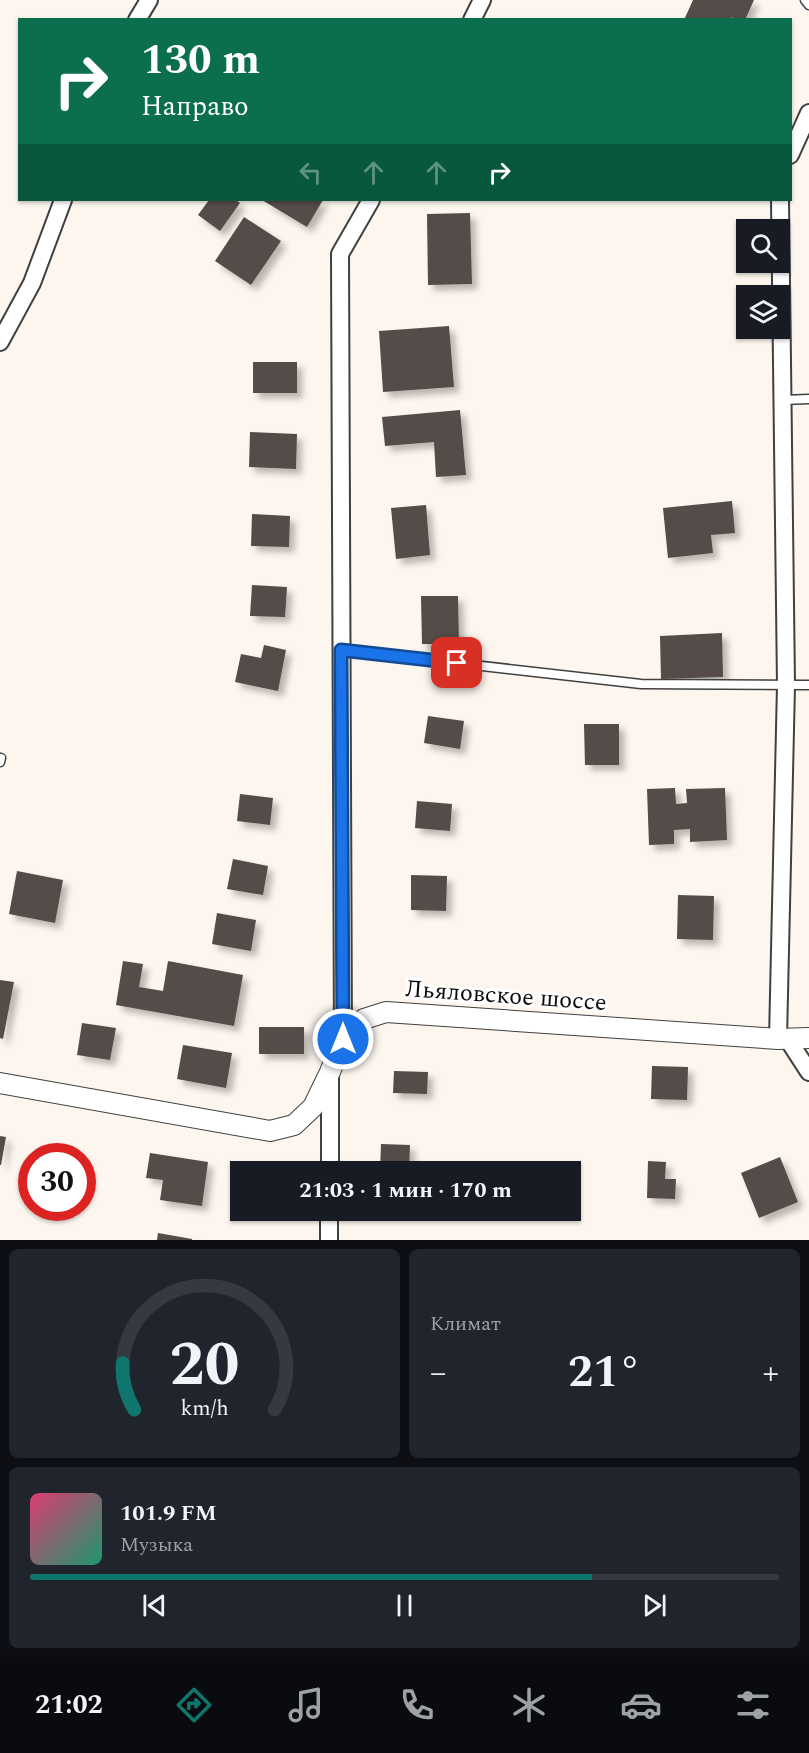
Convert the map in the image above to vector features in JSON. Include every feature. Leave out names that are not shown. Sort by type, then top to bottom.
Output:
[{"type":"street","points":[[473,18],[482,0]]},
{"type":"street","points":[[792,150],[809,113]]},
{"type":"street","points":[[0,342],[32,283],[63,201]]},
{"type":"street","points":[[343,1039],[340,254],[370,201]]},
{"type":"street","points":[[780,201],[786,685],[782,1039],[809,1072]]},
{"type":"street","name":"Льяловское шоссе","points":[[330,1161],[330,1072],[343,1039],[364,1019],[386,1012],[782,1039],[809,1038]]},
{"type":"street","points":[[0,1083],[270,1131],[294,1125],[313,1107],[330,1072]]},
{"type":"street","points":[[329,1221],[329,1240]]},
{"type":"lane","points":[[805,0],[809,5]]},
{"type":"lane","points":[[783,400],[809,399]]},
{"type":"lane","points":[[341,650],[641,684],[809,685]]},
{"type":"building","points":[[693,0],[754,0],[746,18],[685,18]]},
{"type":"building","points":[[208,201],[237,201],[240,203],[220,231],[198,215]]},
{"type":"building","points":[[264,201],[322,201],[307,227]]},
{"type":"building","points":[[470,213],[472,284],[428,285],[427,214]]},
{"type":"building","points":[[244,217],[281,241],[251,285],[215,261]]},
{"type":"building","points":[[449,326],[454,387],[383,392],[379,331]]},
{"type":"building","points":[[253,362],[297,362],[297,393],[253,393]]},
{"type":"building","points":[[460,410],[466,475],[436,477],[434,442],[385,446],[382,417]]},
{"type":"building","points":[[250,432],[297,434],[296,469],[249,467]]},
{"type":"building","points":[[732,501],[735,533],[711,535],[713,553],[668,558],[663,508]]},
{"type":"building","points":[[426,505],[430,555],[396,559],[391,508]]},
{"type":"building","points":[[252,514],[290,516],[289,547],[251,546]]},
{"type":"building","points":[[252,585],[287,587],[285,617],[250,616]]},
{"type":"building","points":[[421,596],[458,596],[459,644],[422,644]]},
{"type":"building","points":[[722,633],[723,677],[661,679],[660,636]]},
{"type":"building","points":[[264,645],[286,650],[278,691],[235,682],[241,654],[261,658]]},
{"type":"building","points":[[428,716],[464,721],[460,749],[424,743]]},
{"type":"building","points":[[584,724],[619,724],[619,765],[585,765]]},
{"type":"building","points":[[675,788],[676,804],[687,803],[686,789],[725,788],[727,840],[690,842],[690,829],[674,830],[674,844],[649,845],[647,789]]},
{"type":"building","points":[[240,794],[273,798],[270,825],[237,821]]},
{"type":"building","points":[[417,801],[452,804],[450,831],[415,828]]},
{"type":"building","points":[[233,859],[268,866],[263,895],[227,889]]},
{"type":"building","points":[[17,871],[63,880],[55,923],[9,914]]},
{"type":"building","points":[[411,875],[447,876],[446,911],[411,910]]},
{"type":"building","points":[[678,895],[714,896],[713,940],[677,939]]},
{"type":"building","points":[[217,913],[256,920],[251,951],[212,944]]},
{"type":"building","points":[[123,961],[143,964],[139,987],[163,991],[168,961],[243,975],[234,1026],[116,1005]]},
{"type":"building","points":[[0,980],[14,982],[3,1039],[0,1038]]},
{"type":"building","points":[[82,1023],[116,1028],[110,1060],[77,1055]]},
{"type":"building","points":[[259,1027],[304,1027],[304,1054],[259,1054]]},
{"type":"building","points":[[183,1045],[232,1053],[226,1088],[177,1079]]},
{"type":"building","points":[[652,1066],[688,1067],[687,1100],[651,1099]]},
{"type":"building","points":[[394,1071],[428,1072],[427,1094],[393,1093]]},
{"type":"building","points":[[0,1136],[6,1137],[1,1165],[0,1165]]},
{"type":"building","points":[[381,1144],[410,1145],[409,1161],[380,1161]]},
{"type":"building","points":[[150,1153],[208,1162],[202,1206],[160,1200],[163,1180],[146,1178]]},
{"type":"building","points":[[780,1157],[798,1202],[759,1218],[741,1173]]},
{"type":"building","points":[[648,1161],[666,1162],[665,1179],[676,1179],[675,1199],[647,1198]]},
{"type":"building","points":[[158,1233],[192,1239],[192,1240],[157,1240]]},
{"type":"route","points":[[343,1039],[341,650],[457,663]]}]
